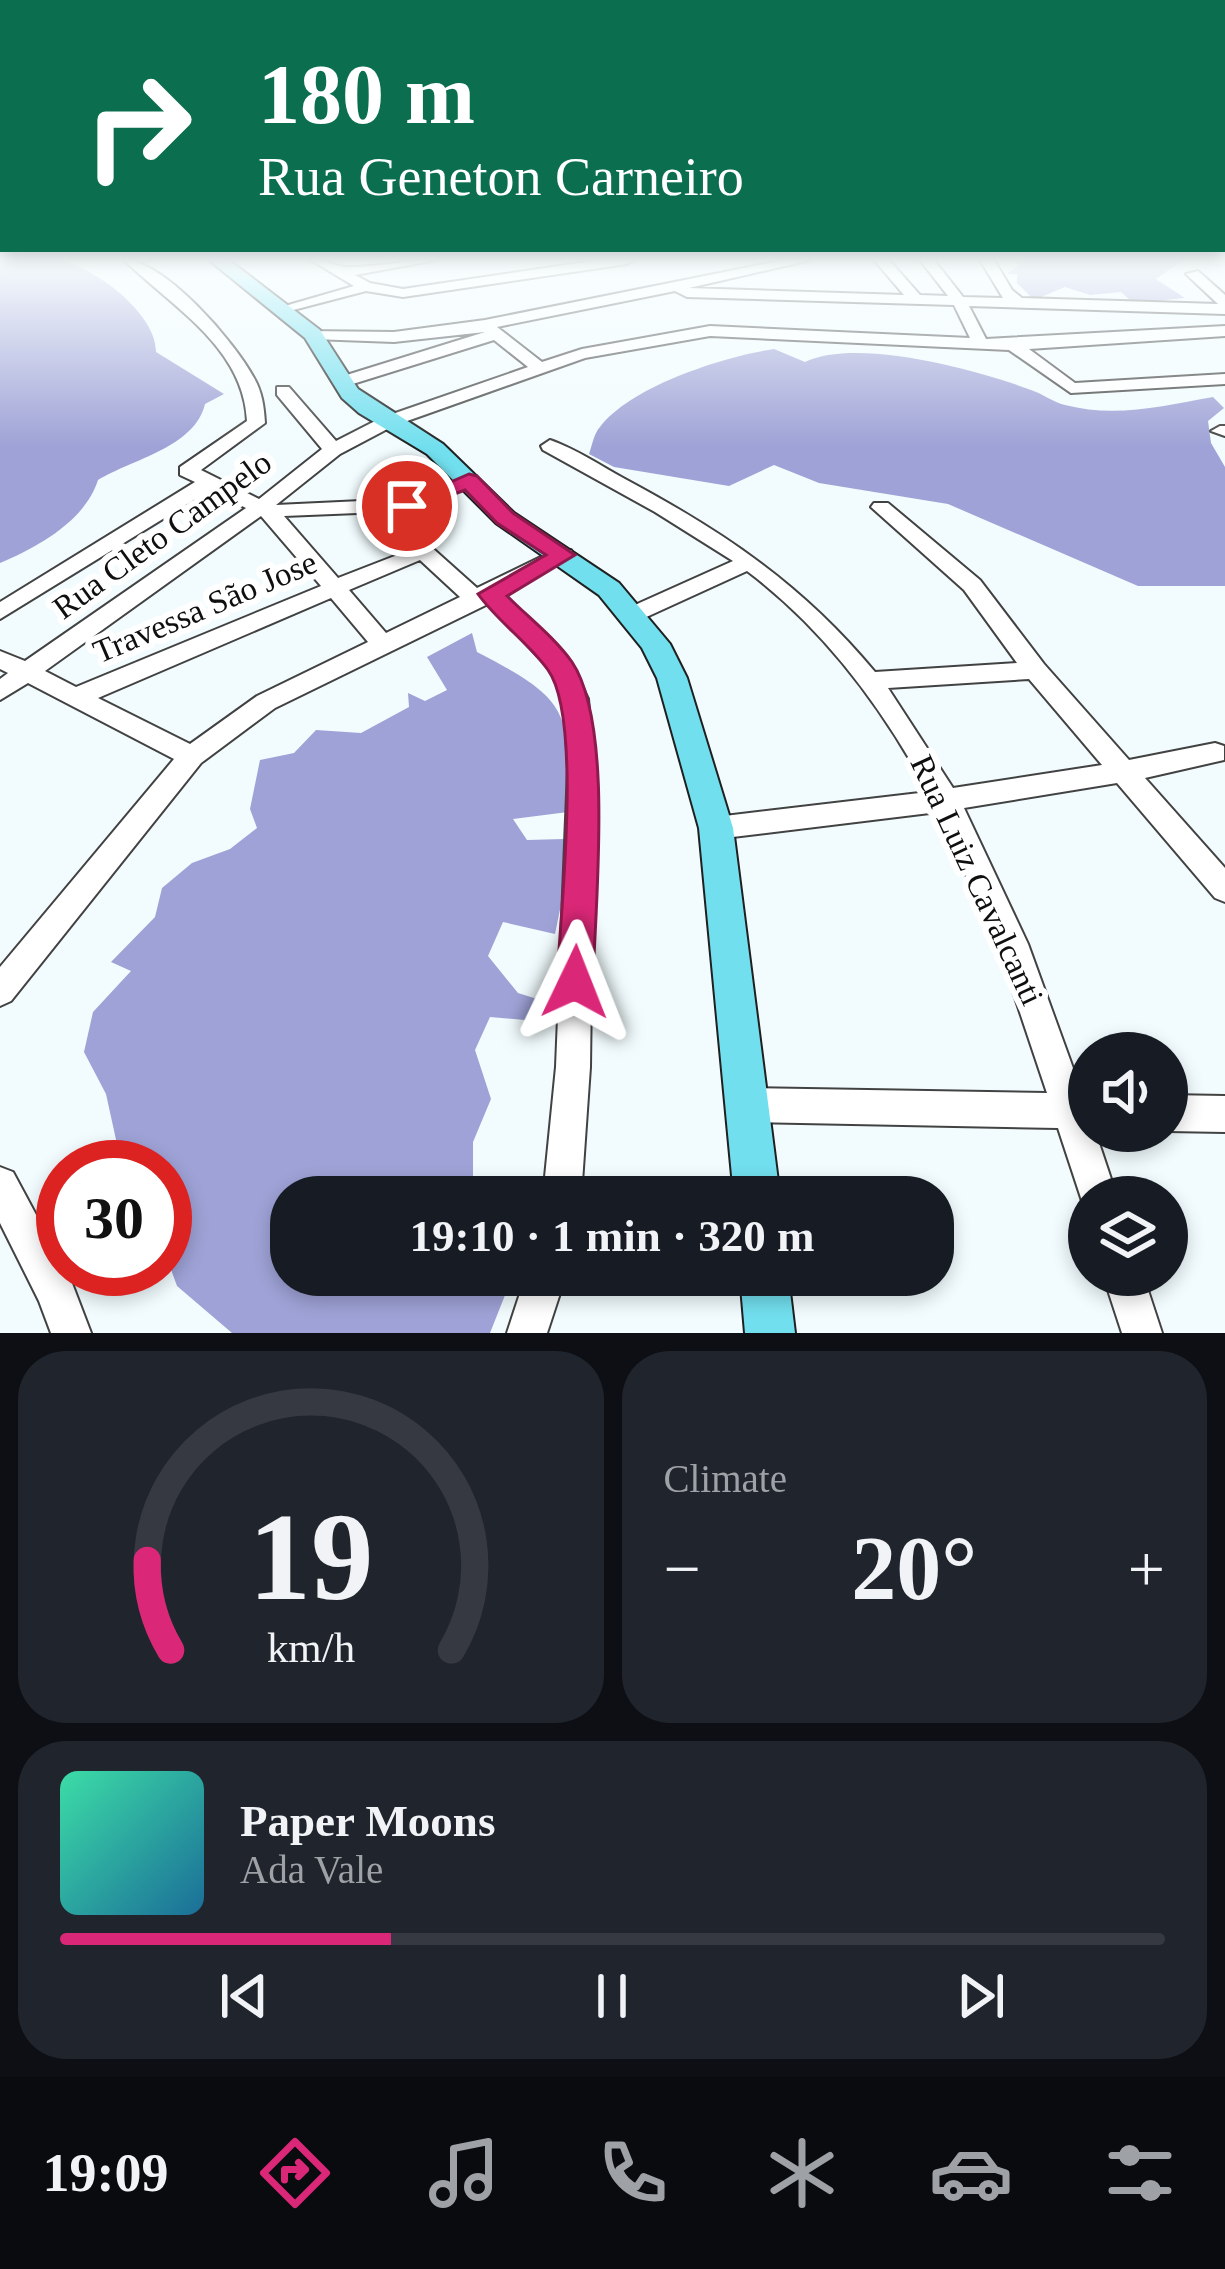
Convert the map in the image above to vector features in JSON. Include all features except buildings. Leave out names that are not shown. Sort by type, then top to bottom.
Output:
[{"type":"main road","points":[[297,322],[313,334],[343,382],[387,422],[464,474],[505,518],[563,555],[634,614],[672,678],[716,827],[755,1176]]},
{"type":"main road","points":[[766,1296],[770,1333]]},
{"type":"street","points":[[200,322],[239,366],[253,391],[256,423],[187,468],[207,483],[264,509],[383,644]]},
{"type":"street","points":[[394,337],[400,322]]},
{"type":"street","points":[[343,382],[517,322]]},
{"type":"street","points":[[780,322],[781,332]]},
{"type":"street","points":[[970,322],[981,344]]},
{"type":"street","points":[[313,334],[394,337],[491,329],[539,368]]},
{"type":"street","points":[[1218,331],[1225,346]]},
{"type":"street","name":"Rua Cleto Campelo","points":[[0,692],[264,509],[333,450],[387,422],[539,368],[674,334],[781,332],[1013,345],[1218,331]]},
{"type":"street","points":[[1013,345],[1071,388],[1225,379]]},
{"type":"street","points":[[283,391],[333,450]]},
{"type":"street","name":"Rua Luiz Cavalcanti","points":[[550,446],[748,562],[788,594],[872,681],[949,802],[1068,1083]]},
{"type":"street","points":[[264,509],[407,506],[464,474]]},
{"type":"street","points":[[0,612],[207,483]]},
{"type":"street","points":[[881,507],[972,585],[1035,670],[1225,889]]},
{"type":"street","name":"Travessa São Jose","points":[[78,696],[423,550],[485,597]]},
{"type":"street","points":[[0,992],[192,756],[266,702],[563,555]]},
{"type":"street","points":[[634,614],[748,562]]},
{"type":"street","points":[[485,597],[560,666],[576,700],[580,838],[573,1067],[564,1176]]},
{"type":"street","points":[[0,659],[192,756]]},
{"type":"street","points":[[872,681],[1035,670]]},
{"type":"street","points":[[716,827],[949,802],[1123,774],[1215,753]]},
{"type":"street","points":[[748,1105],[1068,1111]]},
{"type":"street","points":[[1188,1113],[1225,1114]]},
{"type":"street","points":[[0,1185],[56,1292],[71,1333]]},
{"type":"street","points":[[527,1333],[539,1296]]},
{"type":"street","points":[[1130,1296],[1142,1333]]},
{"type":"shaded area","points":[[0,322],[146,322],[156,352],[224,394],[205,404],[199,419],[176,441],[98,480],[83,508],[58,531],[0,563]]},
{"type":"shaded area","points":[[774,349],[805,362],[855,353],[918,359],[981,374],[1084,409],[1139,409],[1213,397],[1224,408],[1208,421],[1211,443],[1225,467],[1225,586],[1138,586],[948,504],[819,483],[774,465],[729,486],[614,467],[589,454],[598,430],[633,398],[706,366]]},
{"type":"shaded area","points":[[472,633],[477,652],[547,697],[565,729],[568,812],[513,819],[527,840],[564,839],[563,895],[555,934],[503,922],[488,956],[518,993],[553,1004],[547,1022],[490,1017],[475,1050],[491,1099],[473,1142],[473,1176],[270,1176],[270,1296],[505,1296],[490,1333],[232,1333],[189,1296],[192,1140],[116,1140],[106,1094],[84,1052],[93,1012],[131,971],[111,962],[155,917],[162,888],[192,863],[230,849],[257,828],[250,809],[260,760],[294,753],[316,730],[361,733],[409,707],[408,693],[425,701],[447,690],[427,657]]},
{"type":"route","points":[[407,506],[469,480],[505,518],[563,555],[491,594],[560,666],[576,700],[581,769],[575,982]]}]
